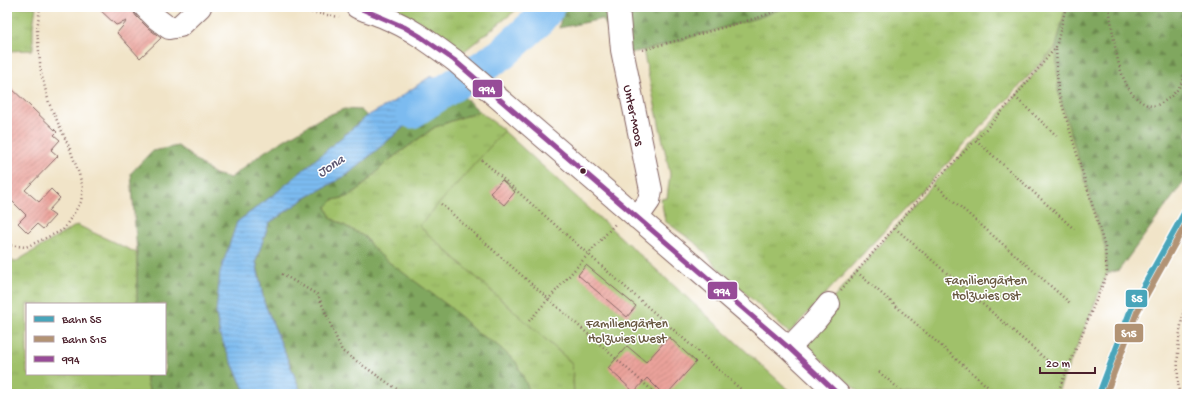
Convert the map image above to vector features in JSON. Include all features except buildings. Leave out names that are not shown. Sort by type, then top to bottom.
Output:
[{"type":"street","points":[[145,7],[156,19],[169,28],[180,26],[200,7]]},
{"type":"street","points":[[357,7],[386,18],[427,40],[454,60],[491,91],[627,220],[789,348],[838,394]]},
{"type":"street","name":"Unter-Moos","points":[[618,7],[619,30],[623,55],[650,190],[649,201],[627,220]]},
{"type":"street","points":[[789,348],[829,304]]},
{"type":"path","points":[[7,245],[26,247],[63,230],[81,202],[83,188],[70,149],[49,103],[41,73],[37,30],[40,7]]},
{"type":"path","points":[[623,55],[662,46],[760,17],[786,7]]},
{"type":"path","points":[[1057,394],[1107,274],[1105,247],[1058,91],[1056,47],[1066,7]]},
{"type":"path","points":[[1109,7],[1118,61],[1122,75],[1132,94],[1143,103],[1153,106],[1174,94],[1179,88],[1184,77],[1187,49]]},
{"type":"path","points":[[829,304],[934,183],[1015,97],[1056,47]]},
{"type":"path","points":[[1015,97],[1058,137]]},
{"type":"path","points":[[976,140],[1074,229]]},
{"type":"path","points":[[482,160],[746,394]]},
{"type":"path","points":[[934,183],[1070,303]]},
{"type":"path","points":[[441,204],[656,394]]},
{"type":"path","points":[[529,321],[588,254],[627,220]]},
{"type":"path","points":[[895,228],[1049,362]]},
{"type":"path","points":[[856,272],[996,394]]},
{"type":"path","points":[[282,274],[318,295],[342,351],[404,394]]},
{"type":"path","points":[[1179,394],[1176,366],[1178,334],[1187,297]]},
{"type":"path","points":[[879,372],[904,394]]},
{"type":"green space","points":[[7,7],[36,7],[33,26],[33,50],[7,51]]},
{"type":"green space","points":[[387,7],[520,7],[463,52],[419,21]]},
{"type":"green space","points":[[563,7],[786,7],[760,17],[661,46],[623,55],[620,44],[602,19],[559,28]]},
{"type":"green space","points":[[786,7],[1066,7],[1056,47],[789,333],[719,269],[698,245],[665,221],[661,199],[667,198],[670,174],[643,50],[760,17]]},
{"type":"green space","points":[[1066,7],[1187,7],[1186,179],[1119,270],[1107,274],[1105,247],[1058,91],[1056,47]]},
{"type":"green space","name":"Familiengärten Holzwies Ost","points":[[1056,47],[1058,91],[1105,247],[1107,274],[1057,394],[861,394],[798,339],[933,183],[976,140],[1015,97]]},
{"type":"green space","points":[[462,95],[479,111],[435,127],[388,161],[359,189],[347,197],[333,200],[326,207],[331,218],[365,237],[373,248],[386,260],[450,307],[477,333],[497,345],[516,362],[531,394],[302,394],[264,302],[256,260],[269,223],[307,197],[347,175],[405,126]]},
{"type":"green space","points":[[344,109],[361,110],[367,116],[276,193],[237,222],[220,336],[246,394],[150,394],[145,375],[166,375],[166,303],[137,303],[137,253],[131,173],[152,151],[178,146],[214,174],[230,178],[264,152],[321,118]]},
{"type":"green space","points":[[479,111],[505,131],[419,226],[572,363],[574,394],[531,394],[497,345],[477,333],[386,260],[373,248],[365,237],[331,218],[326,207],[333,200],[347,197],[359,189],[388,161],[435,127]]},
{"type":"green space","name":"Familiengärten Holzwies West","points":[[504,131],[793,394],[574,394],[572,363],[419,226]]},
{"type":"green space","points":[[77,225],[137,253],[137,303],[26,303],[26,375],[145,375],[150,394],[7,394],[7,258],[15,262]]},
{"type":"water","points":[[431,76],[462,95],[405,126],[347,175],[307,197],[269,223],[256,261],[264,302],[302,394],[246,394],[220,336],[216,313],[220,272],[237,222],[276,193],[367,116],[391,103]]},
{"type":"waterway","name":"Jona","points":[[412,112],[502,54],[537,22],[549,7]]},
{"type":"rail line","name":"S5","points":[[1099,394],[1131,309],[1187,208]]},
{"type":"rail line","name":"S15","points":[[1106,394],[1137,312],[1187,222]]},
{"type":"transit line","name":"994","points":[[357,7],[404,27],[454,60],[789,348],[838,394]]}]
